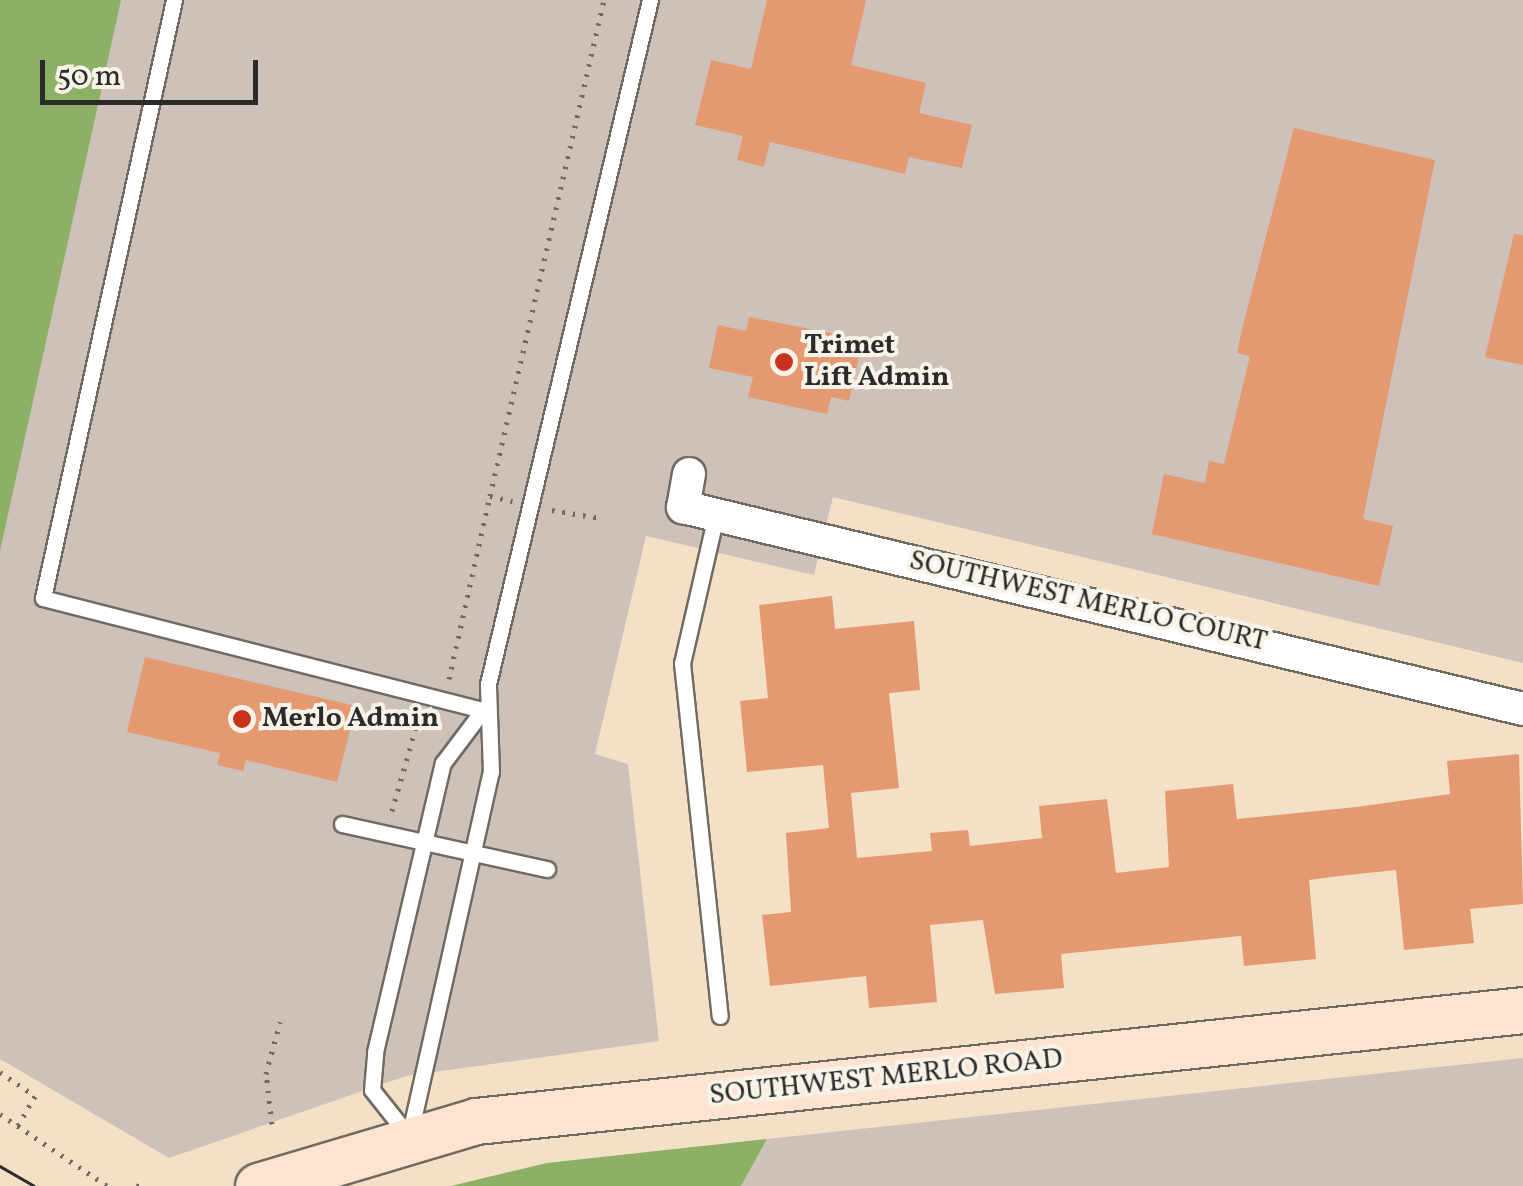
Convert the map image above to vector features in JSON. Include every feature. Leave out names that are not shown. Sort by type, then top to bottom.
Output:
[{"type":"street","name":"SOUTHWEST MERLO COURT","points":[[689,474],[683,507],[1523,710]]},
{"type":"street","name":"SOUTHWEST MERLO ROAD","points":[[258,1186],[409,1137],[476,1121],[1523,1010]]},
{"type":"lane","points":[[174,0],[43,598],[483,710]]},
{"type":"lane","points":[[409,1137],[490,772],[483,710],[650,0]]},
{"type":"lane","points":[[716,515],[682,663],[720,1016]]},
{"type":"lane","points":[[409,1137],[372,1090],[422,842],[443,764],[483,710]]},
{"type":"lane","points":[[342,824],[546,870]]},
{"type":"path","points":[[392,811],[417,717],[448,682],[604,0]]},
{"type":"path","points":[[490,496],[599,518]]},
{"type":"path","points":[[272,1124],[266,1074],[280,1022]]},
{"type":"path","points":[[0,1072],[35,1096],[18,1125]]},
{"type":"path","points":[[0,1114],[107,1186]]},
{"type":"path","points":[[137,1186],[145,1182]]},
{"type":"shaded area","points":[[95,0],[1523,0],[1523,663],[833,497],[814,575],[646,536],[595,754],[628,764],[659,1041],[406,1076],[169,1158],[0,1059],[0,414]]},
{"type":"shaded area","points":[[1523,1058],[1523,1186],[741,1186],[767,1139]]},
{"type":"green space","points":[[0,0],[121,0],[0,551]]},
{"type":"green space","points":[[767,1139],[741,1186],[451,1186],[547,1163]]},
{"type":"building","points":[[767,0],[866,0],[851,65],[926,83],[919,113],[972,125],[962,168],[909,157],[905,174],[770,142],[764,167],[737,160],[743,136],[695,125],[711,60],[751,69]]},
{"type":"building","points":[[1294,128],[1435,160],[1363,519],[1393,526],[1379,586],[1152,534],[1164,474],[1205,483],[1209,461],[1224,464],[1250,356],[1237,353],[1242,329]]},
{"type":"building","points":[[1514,234],[1523,235],[1523,365],[1485,357]]},
{"type":"building","name":"Trimet Lift Admin","points":[[749,317],[835,334],[832,351],[859,356],[849,401],[831,397],[827,414],[748,397],[753,377],[709,368],[718,325],[746,331]]},
{"type":"building","points":[[832,596],[835,629],[914,621],[920,690],[889,693],[899,788],[851,793],[857,858],[932,851],[930,833],[968,830],[970,846],[1042,838],[1039,806],[1107,799],[1116,873],[1169,867],[1165,791],[1233,784],[1237,819],[1356,807],[1450,794],[1447,761],[1519,754],[1523,904],[1470,909],[1474,943],[1404,950],[1396,870],[1339,876],[1309,880],[1316,959],[1244,966],[1241,936],[1061,954],[1064,988],[995,994],[983,920],[930,925],[937,1002],[869,1008],[866,976],[770,986],[762,915],[791,912],[786,833],[829,828],[823,765],[747,772],[740,701],[768,698],[759,605]]},
{"type":"building","name":"Merlo Admin","points":[[145,657],[356,706],[337,782],[246,760],[243,771],[217,765],[220,753],[127,732]]},
{"type":"tram line","points":[[0,1166],[34,1186]]},
{"type":"place","name":"Trimet Lift Admin","points":[[784,362]]},
{"type":"place","name":"Merlo Admin","points":[[242,719]]}]
